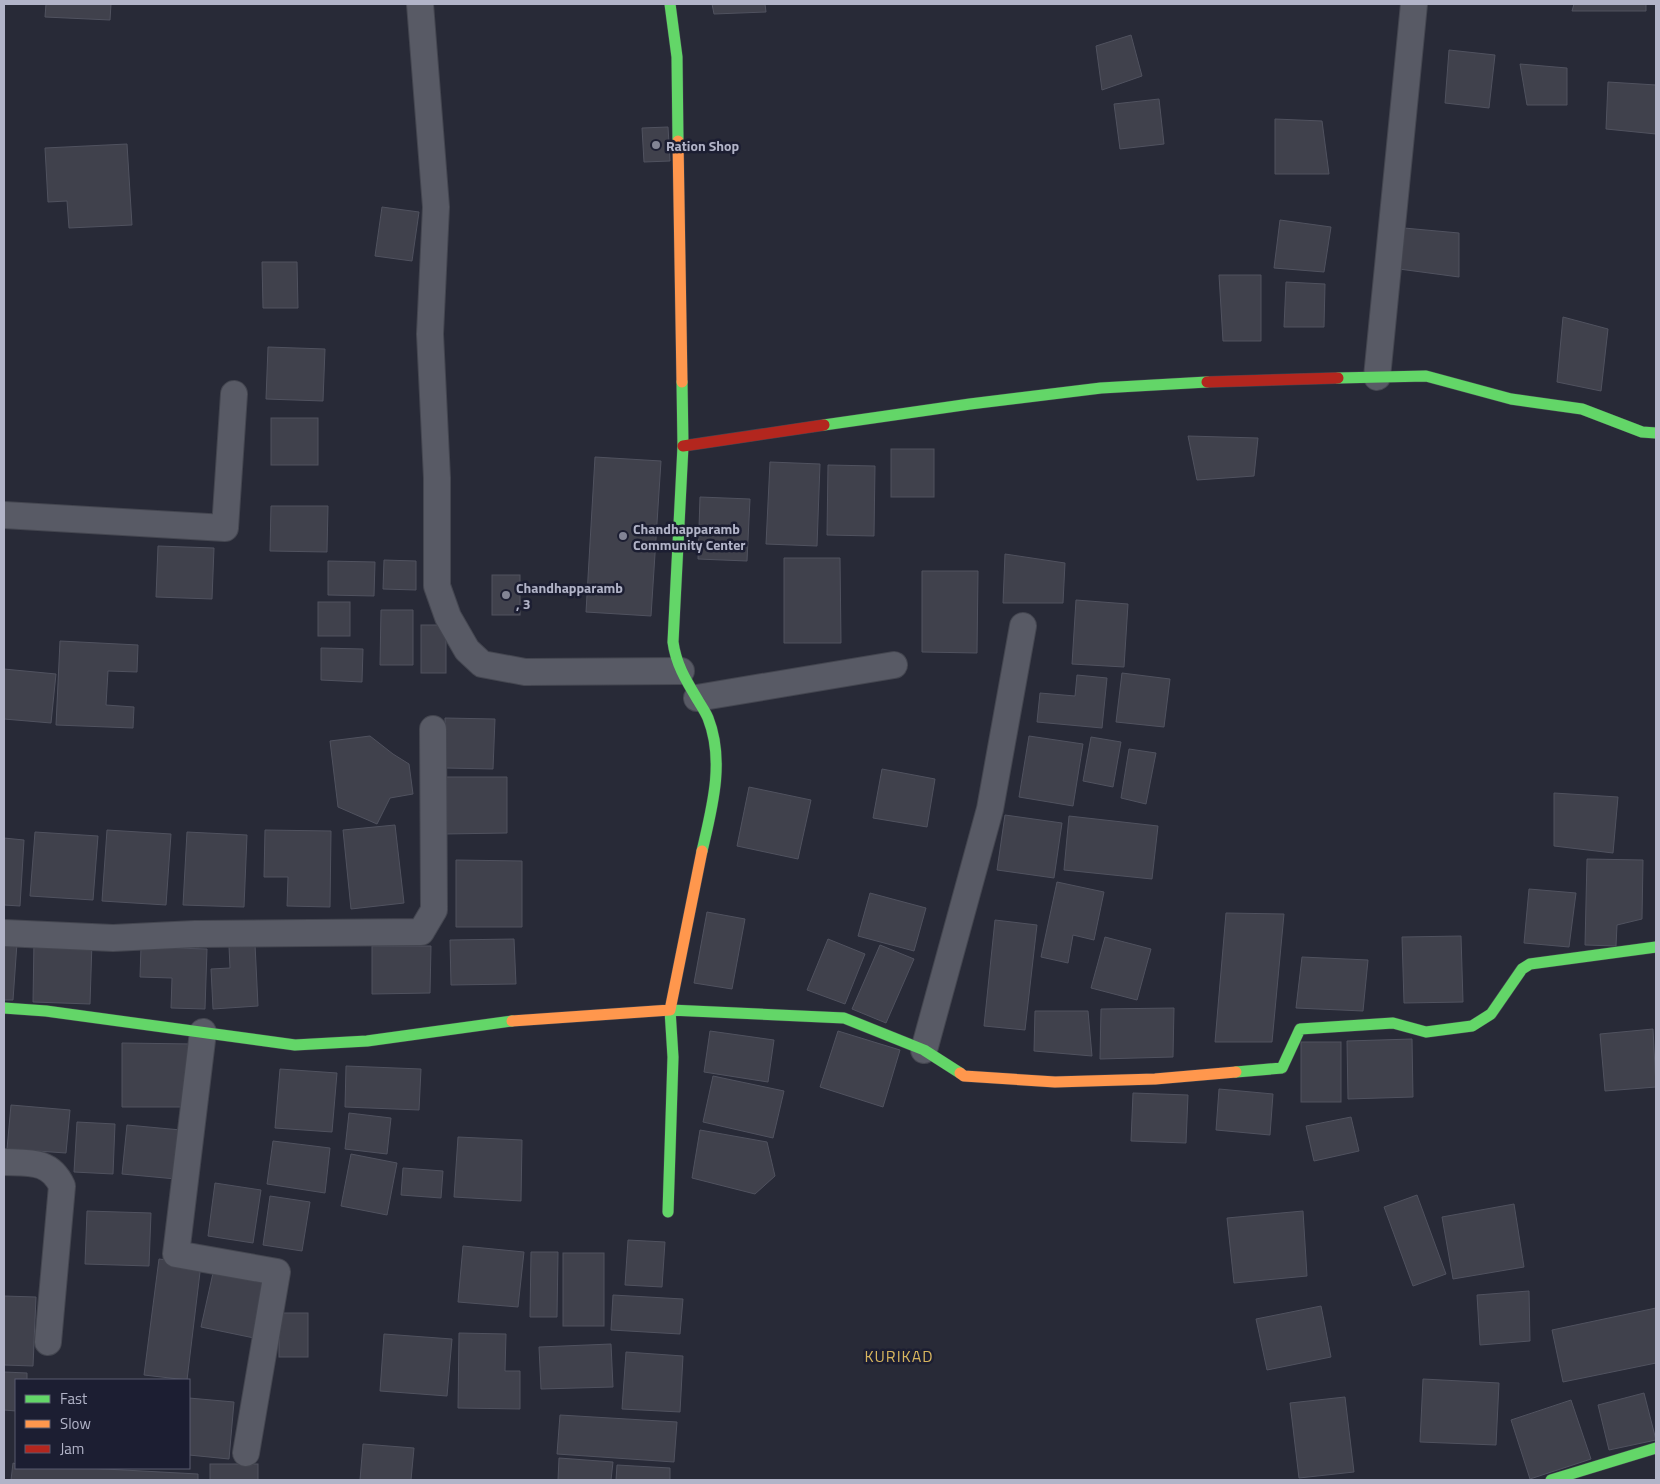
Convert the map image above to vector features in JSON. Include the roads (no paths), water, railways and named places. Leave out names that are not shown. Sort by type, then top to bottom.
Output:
[{"type":"street","points":[[420,4],[436,207],[430,334],[437,478],[437,586],[448,618],[466,650],[482,664],[525,672],[681,671]]},
{"type":"street","points":[[668,1212],[673,1057],[670,1010],[714,797],[716,749],[708,718],[681,671],[675,656],[673,642],[683,446],[677,57],[670,4]]},
{"type":"street","points":[[1377,377],[1414,4]]},
{"type":"street","points":[[683,446],[970,404],[1101,388],[1269,379],[1426,376],[1511,399],[1582,409],[1642,432],[1656,434]]},
{"type":"street","points":[[4,515],[225,528],[234,394]]},
{"type":"street","points":[[924,1050],[990,810],[1023,626]]},
{"type":"street","points":[[697,698],[894,665]]},
{"type":"street","points":[[4,934],[113,938],[195,934],[421,932],[434,910],[433,729]]},
{"type":"street","points":[[4,1008],[46,1011],[295,1045],[367,1041],[496,1022],[670,1010],[844,1018],[924,1050],[964,1076],[1055,1082],[1155,1079],[1282,1068],[1300,1029],[1393,1023],[1426,1032],[1472,1026],[1491,1014],[1522,969],[1530,964],[1656,947]]},
{"type":"street","points":[[203,1032],[176,1254],[277,1272],[246,1453]]},
{"type":"street","points":[[4,1162],[42,1164],[57,1176],[62,1186],[48,1342]]},
{"type":"street","points":[[1551,1480],[1656,1448]]},
{"type":"place","name":"Ration Shop","points":[[656,145]]},
{"type":"place","name":"Chandhapparamb Community Center","points":[[623,536]]},
{"type":"place","name":"Chandhapparamb , 3","points":[[506,595]]},
{"type":"district","name":"KURIKAD","points":[[899,1356]]}]
